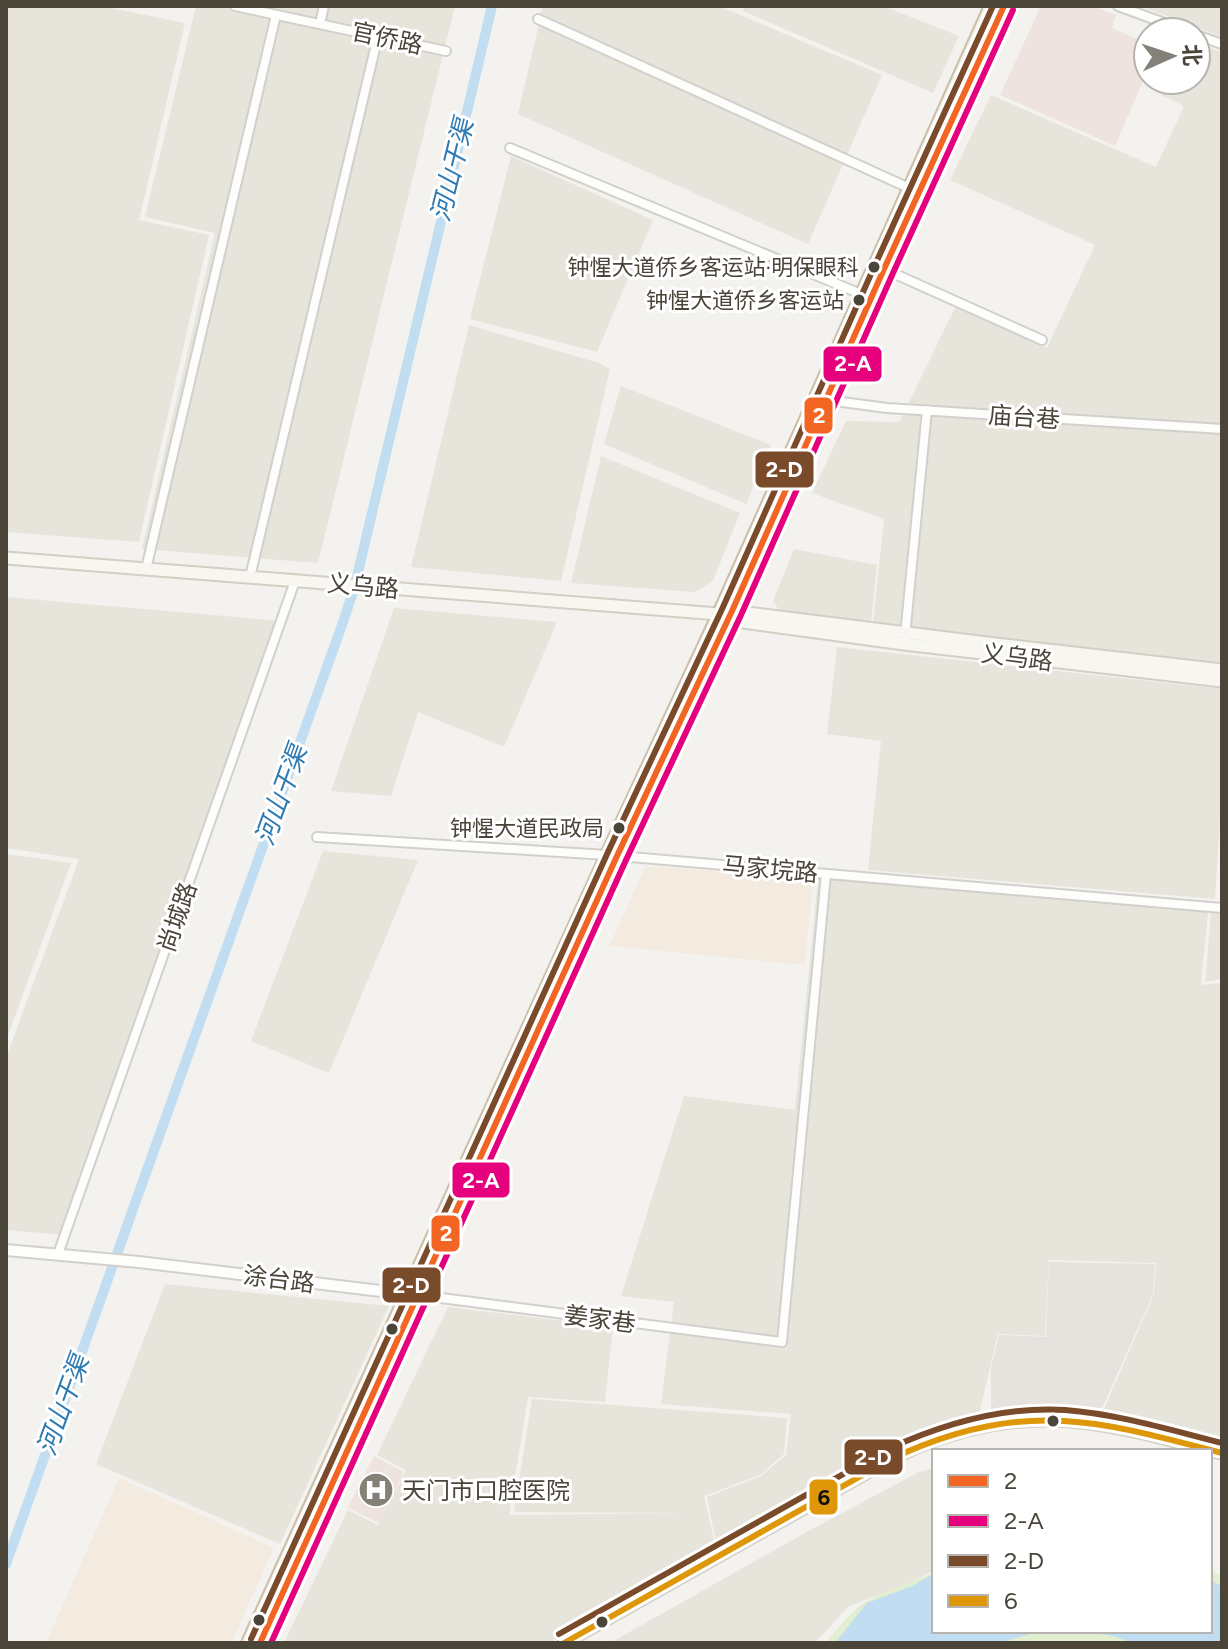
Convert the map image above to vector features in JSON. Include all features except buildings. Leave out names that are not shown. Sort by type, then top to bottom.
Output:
[{"type":"highway","points":[[240,1643],[413,1295],[475,1178],[545,1003],[726,615],[858,292],[983,6]]},
{"type":"highway","points":[[905,187],[991,6]]},
{"type":"highway","points":[[888,271],[1004,6]]},
{"type":"highway","points":[[759,535],[830,397],[1012,6]]},
{"type":"highway","points":[[268,1643],[478,1130],[545,1003]]},
{"type":"highway","points":[[248,1643],[413,1295]]},
{"type":"highway","points":[[260,1643],[297,1572]]},
{"type":"main road","name":"义乌路","points":[[6,558],[726,615],[1222,681]]},
{"type":"main road","name":"义乌路","points":[[905,638],[1222,670]]},
{"type":"main road","points":[[580,1640],[891,1459],[945,1435],[1013,1422],[1073,1421],[1125,1429],[1197,1449]]},
{"type":"main road","points":[[564,1643],[580,1640],[894,1464],[947,1441],[1001,1428],[1058,1425],[1104,1430],[1182,1449]]},
{"type":"street","name":"官侨路","points":[[235,6],[446,51]]},
{"type":"street","points":[[320,24],[324,6]]},
{"type":"street","points":[[1118,6],[1145,16]]},
{"type":"street","points":[[146,569],[276,15]]},
{"type":"street","points":[[538,19],[905,187]]},
{"type":"street","points":[[250,577],[378,36]]},
{"type":"street","points":[[510,148],[858,292]]},
{"type":"street","points":[[888,271],[1042,340]]},
{"type":"street","name":"庙台巷","points":[[830,397],[867,406],[1222,429]]},
{"type":"street","points":[[905,638],[927,410]]},
{"type":"street","name":"尚城路","points":[[58,1254],[295,581]]},
{"type":"street","name":"马家垸路","points":[[317,837],[612,855],[1222,908]]},
{"type":"street","name":"姜家巷","points":[[413,1295],[782,1342],[826,874]]},
{"type":"street","points":[[6,1250],[58,1254]]},
{"type":"street","name":"涂台路","points":[[58,1254],[413,1295]]},
{"type":"shaded area","points":[[6,6],[101,6],[185,23],[139,220],[209,235],[139,542],[6,532]]},
{"type":"shaded area","points":[[196,6],[455,6],[318,563],[142,549],[215,233],[145,217]]},
{"type":"shaded area","points":[[543,6],[719,6],[882,75],[808,244],[518,114]]},
{"type":"shaded area","points":[[744,6],[883,6],[959,36],[933,93],[743,11]]},
{"type":"shaded area","points":[[1041,6],[1092,6],[1116,15],[1112,28],[1132,37],[1132,96],[1137,96],[1115,146],[1000,95]]},
{"type":"shaded area","points":[[1141,6],[1222,6],[1222,37],[1212,33],[1212,16],[1167,16]]},
{"type":"shaded area","points":[[1212,49],[1222,52],[1222,665],[873,624],[884,519],[812,493],[846,421],[899,422],[956,306],[1047,348],[1095,245],[950,180],[991,95],[1156,167],[1184,106],[1163,96],[1212,96]]},
{"type":"shaded area","points":[[511,156],[653,220],[597,352],[470,319]]},
{"type":"shaded area","points":[[469,325],[599,363],[610,369],[561,581],[411,567]]},
{"type":"shaded area","points":[[621,386],[771,445],[746,504],[604,444]]},
{"type":"shaded area","points":[[601,456],[740,513],[713,581],[695,592],[571,583]]},
{"type":"shaded area","points":[[794,549],[877,565],[871,622],[779,610],[773,601]]},
{"type":"shaded area","points":[[6,597],[281,621],[65,1235],[6,1230],[6,1058],[79,859],[6,848]]},
{"type":"shaded area","points":[[394,608],[557,622],[504,747],[418,712],[391,796],[331,791]]},
{"type":"shaded area","points":[[837,647],[1222,689],[1222,819],[1215,899],[868,870],[881,741],[827,734]]},
{"type":"shaded area","points":[[323,851],[418,860],[329,1073],[251,1041]]},
{"type":"shaded area","points":[[6,854],[71,863],[6,1041]]},
{"type":"shaded area","points":[[646,866],[813,879],[805,965],[609,946]]},
{"type":"shaded area","points":[[818,879],[1208,912],[1201,985],[1222,983],[1222,1441],[1104,1409],[1154,1294],[1156,1263],[1049,1260],[1045,1336],[998,1334],[979,1414],[929,1430],[717,1548],[707,1497],[761,1476],[786,1455],[791,1414],[661,1404],[674,1302],[621,1296],[684,1096],[795,1110]]},
{"type":"shaded area","points":[[1211,913],[1222,914],[1222,979],[1205,982]]},
{"type":"shaded area","points":[[1049,1262],[1155,1264],[1153,1294],[1102,1408],[1062,1406],[991,1413],[991,1368],[999,1335],[1046,1337]]},
{"type":"shaded area","points":[[165,1284],[389,1306],[280,1544],[96,1464]]},
{"type":"shaded area","points":[[448,1307],[613,1327],[605,1402],[528,1397],[509,1515],[693,1513],[514,1512],[532,1399],[787,1418],[784,1454],[760,1475],[704,1496],[716,1550],[702,1558],[700,1550],[701,1559],[550,1643],[284,1643],[348,1510],[378,1525],[406,1470],[377,1455]]},
{"type":"shaded area","name":"天门市口腔医院","points":[[374,1456],[404,1472],[379,1523],[348,1508]]},
{"type":"shaded area","points":[[932,1469],[932,1571],[849,1606],[815,1643],[610,1643],[812,1529],[919,1472]]},
{"type":"shaded area","points":[[119,1478],[274,1548],[231,1643],[46,1643]]},
{"type":"green space","points":[[1212,1571],[1222,1576],[1222,1643],[825,1643],[863,1603],[932,1573],[932,1633],[1212,1633]]},
{"type":"water","points":[[932,1575],[932,1633],[1034,1633],[998,1643],[835,1643],[867,1603]]},
{"type":"water","points":[[1212,1581],[1222,1586],[1222,1643],[1133,1643],[1091,1633],[1212,1633]]},
{"type":"waterway","name":"河山干渠","points":[[6,1564],[354,589],[492,6]]},
{"type":"transit line","name":"2-D","points":[[251,1639],[608,852],[723,607],[993,6]]},
{"type":"transit line","name":"2","points":[[260,1643],[617,856],[732,611],[1004,6]]},
{"type":"transit line","name":"2-A","points":[[271,1643],[626,860],[741,615],[1013,10]]},
{"type":"transit line","name":"2-D","points":[[559,1634],[886,1450],[951,1425],[995,1414],[1065,1410],[1124,1419],[1222,1443]]},
{"type":"transit line","name":"6","points":[[564,1643],[891,1459],[954,1434],[997,1424],[1064,1421],[1124,1429],[1206,1449]]},
{"type":"transit line","name":"6","points":[[1212,1450],[1222,1453]]},
{"type":"place","name":"钟惺大道侨乡客运站·明保眼科","points":[[874,267]]},
{"type":"place","name":"钟惺大道侨乡客运站","points":[[859,300]]},
{"type":"place","name":"钟惺大道民政局","points":[[619,828]]},
{"type":"place","name":"天门市口腔医院","points":[[376,1490]]}]
